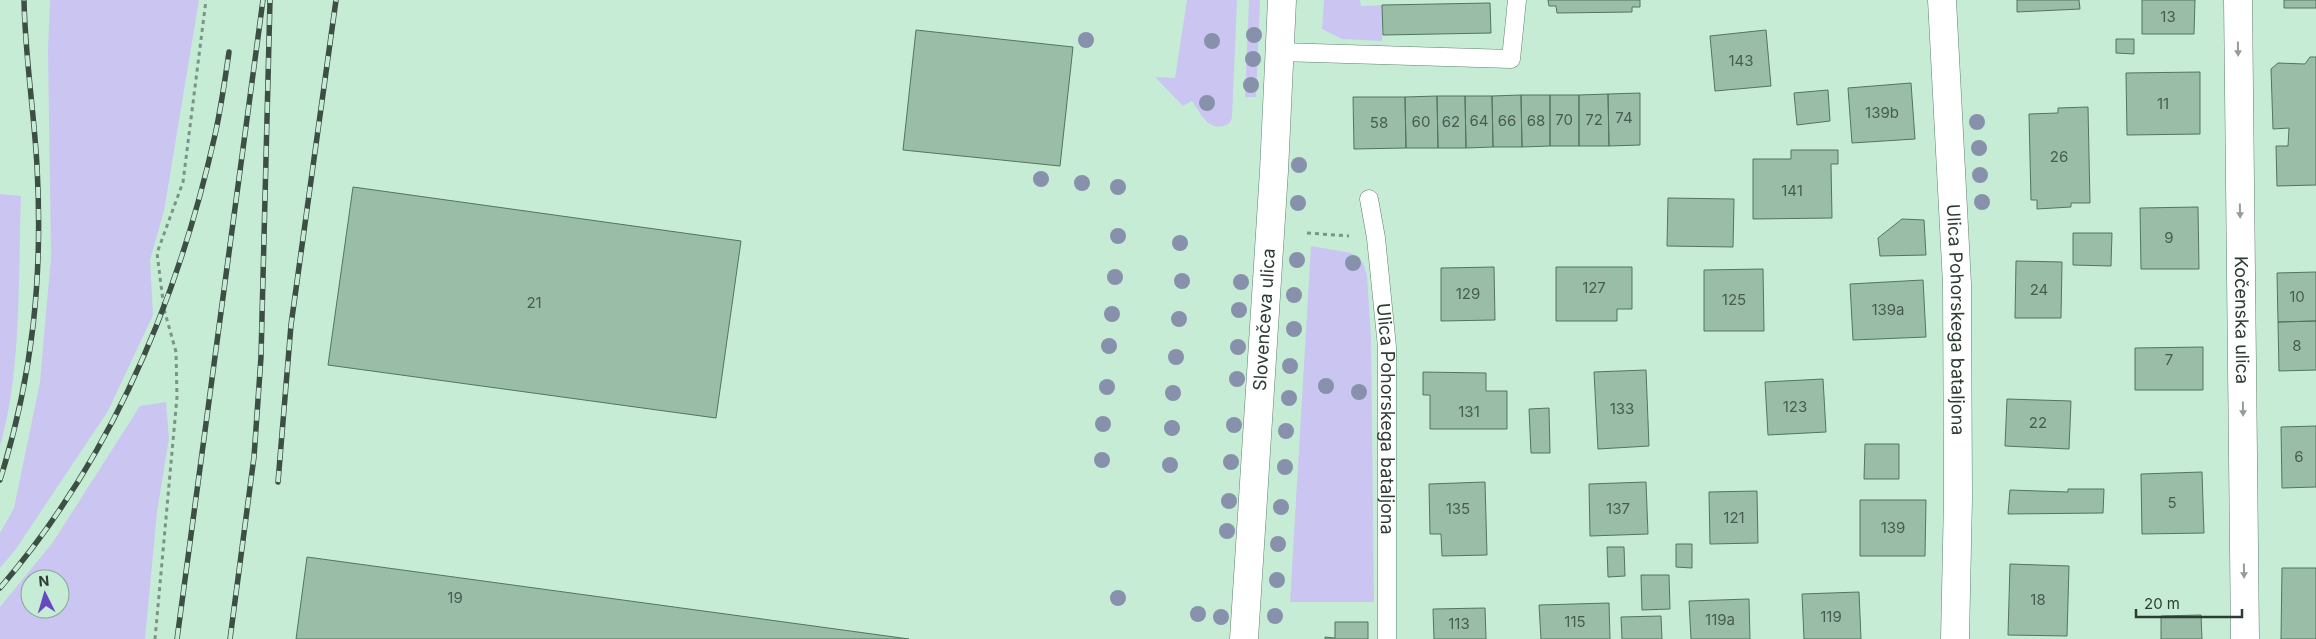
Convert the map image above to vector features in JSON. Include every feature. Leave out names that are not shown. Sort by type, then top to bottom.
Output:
[{"type":"street","name":"Slovenčeva ulica","points":[[1244,639],[1282,0]]},
{"type":"street","name":"Ulica Pohorskega bataljona","points":[[1942,0],[1957,284],[1958,498],[1955,639]]},
{"type":"street","name":"Kočenska ulica","points":[[2238,0],[2245,639]]},
{"type":"lane","points":[[1280,52],[1512,59],[1517,0]]},
{"type":"lane","name":"Ulica Pohorskega bataljona","points":[[1370,199],[1376,238],[1387,347],[1387,639]]},
{"type":"path","points":[[155,639],[177,397],[176,352],[164,309],[157,253],[183,182],[206,0]]},
{"type":"path","points":[[1307,233],[1376,238]]},
{"type":"shaded area","points":[[50,0],[199,0],[164,211],[150,260],[153,315],[108,411],[16,549],[0,568],[0,533],[14,508],[40,382],[51,258],[48,51]]},
{"type":"shaded area","points":[[1187,0],[1237,0],[1232,118],[1229,124],[1225,126],[1217,127],[1208,123],[1192,101],[1183,106],[1155,77],[1175,78]]},
{"type":"shaded area","points":[[1249,0],[1260,0],[1256,97],[1245,97]]},
{"type":"shaded area","points":[[1324,0],[1360,0],[1361,6],[1382,5],[1382,41],[1342,39],[1322,29]]},
{"type":"shaded area","points":[[0,194],[21,196],[16,355],[7,417],[0,446]]},
{"type":"shaded area","points":[[1311,246],[1351,253],[1363,263],[1367,275],[1371,338],[1374,602],[1290,602]]},
{"type":"shaded area","points":[[166,402],[169,438],[157,512],[145,639],[0,639],[0,607],[20,582],[20,619],[70,619],[70,569],[31,569],[53,542],[140,406]]},
{"type":"building","points":[[1548,0],[1640,0],[1640,7],[1632,7],[1632,12],[1557,13],[1556,6],[1549,6]]},
{"type":"building","points":[[2017,0],[2079,0],[2080,9],[2017,12]]},
{"type":"building","points":[[2142,0],[2195,0],[2194,34],[2142,34]]},
{"type":"building","points":[[2284,0],[2316,0],[2316,8],[2284,8]]},
{"type":"building","points":[[1490,3],[1491,33],[1383,35],[1382,5]]},
{"type":"building","points":[[916,30],[1073,47],[1060,166],[903,150]]},
{"type":"building","points":[[1766,30],[1771,86],[1715,91],[1710,36]]},
{"type":"building","points":[[2116,39],[2134,39],[2134,54],[2116,53]]},
{"type":"building","points":[[2310,57],[2316,57],[2316,185],[2277,186],[2276,146],[2288,146],[2289,128],[2273,129],[2271,69],[2278,63],[2305,64]]},
{"type":"building","points":[[2200,72],[2200,134],[2127,135],[2126,73]]},
{"type":"building","points":[[1911,83],[1915,139],[1852,143],[1848,88]]},
{"type":"building","points":[[1828,90],[1830,121],[1797,125],[1794,93]]},
{"type":"building","points":[[1640,93],[1640,145],[1609,146],[1608,94]]},
{"type":"building","points":[[1608,94],[1609,146],[1579,146],[1579,95]]},
{"type":"building","points":[[1521,95],[1550,95],[1550,146],[1522,147]]},
{"type":"building","points":[[1521,95],[1522,147],[1493,147],[1492,96]]},
{"type":"building","points":[[1550,95],[1579,95],[1579,146],[1550,146]]},
{"type":"building","points":[[1437,96],[1465,96],[1466,148],[1438,148]]},
{"type":"building","points":[[1437,96],[1438,148],[1406,148],[1405,97]]},
{"type":"building","points":[[1465,96],[1492,96],[1493,147],[1466,148]]},
{"type":"building","points":[[1353,97],[1405,97],[1406,148],[1354,149]]},
{"type":"building","points":[[2088,107],[2090,203],[2071,203],[2071,207],[2037,209],[2037,200],[2031,200],[2029,114],[2058,113],[2058,108]]},
{"type":"building","points":[[1791,150],[1838,150],[1838,164],[1831,164],[1832,218],[1753,219],[1753,159],[1791,159]]},
{"type":"building","points":[[353,187],[741,241],[716,418],[328,365]]},
{"type":"building","points":[[1668,198],[1734,199],[1733,247],[1667,246]]},
{"type":"building","points":[[2198,207],[2199,269],[2141,269],[2140,208]]},
{"type":"building","points":[[1902,219],[1924,220],[1926,255],[1880,256],[1878,238]]},
{"type":"building","points":[[2073,233],[2112,233],[2111,266],[2073,265]]},
{"type":"building","points":[[2016,261],[2062,262],[2061,318],[2015,318]]},
{"type":"building","points":[[1494,267],[1495,320],[1441,321],[1441,268]]},
{"type":"building","points":[[1556,267],[1632,267],[1632,309],[1617,309],[1617,321],[1556,321]]},
{"type":"building","points":[[1763,269],[1764,331],[1704,331],[1704,270]]},
{"type":"building","points":[[2316,272],[2316,321],[2278,322],[2277,273]]},
{"type":"building","points":[[1923,280],[1926,337],[1853,340],[1850,284]]},
{"type":"building","points":[[2316,321],[2316,370],[2279,371],[2278,322]]},
{"type":"building","points":[[2203,347],[2203,390],[2135,390],[2135,348]]},
{"type":"building","points":[[1646,370],[1649,446],[1598,449],[1594,372]]},
{"type":"building","points":[[1423,372],[1486,373],[1486,391],[1507,391],[1507,429],[1430,429],[1430,395],[1423,395]]},
{"type":"building","points":[[1823,379],[1826,432],[1768,435],[1765,382]]},
{"type":"building","points":[[2007,399],[2071,401],[2069,449],[2005,446]]},
{"type":"building","points":[[1549,408],[1550,453],[1531,453],[1529,409]]},
{"type":"building","points":[[2316,426],[2316,487],[2282,488],[2281,427]]},
{"type":"building","points":[[1865,444],[1899,444],[1899,479],[1864,479]]},
{"type":"building","points":[[2202,472],[2204,533],[2142,534],[2141,474]]},
{"type":"building","points":[[1485,482],[1487,555],[1442,556],[1441,534],[1430,534],[1429,484]]},
{"type":"building","points":[[1646,482],[1648,534],[1590,536],[1589,484]]},
{"type":"building","points":[[2068,489],[2104,489],[2103,513],[2008,514],[2010,490],[2068,492]]},
{"type":"building","points":[[1757,491],[1758,543],[1710,544],[1709,492]]},
{"type":"building","points":[[1860,500],[1926,500],[1925,556],[1860,556]]},
{"type":"building","points":[[1676,544],[1692,544],[1692,568],[1676,567]]},
{"type":"building","points":[[1607,547],[1624,547],[1625,576],[1608,577]]},
{"type":"building","points":[[307,557],[909,639],[296,639]]},
{"type":"building","points":[[2010,564],[2069,566],[2067,636],[2008,635]]},
{"type":"building","points":[[2282,568],[2316,568],[2316,639],[2281,639]]},
{"type":"building","points":[[1641,575],[1669,575],[1670,609],[1642,610]]},
{"type":"building","points":[[1859,592],[1861,639],[1804,639],[1802,594]]},
{"type":"building","points":[[1749,599],[1750,639],[1691,639],[1689,601]]},
{"type":"building","points":[[1609,603],[1610,639],[1541,639],[1539,605]]},
{"type":"building","points":[[1485,608],[1486,639],[1434,639],[1433,609]]},
{"type":"building","points":[[2201,615],[2202,639],[2161,639],[2161,616]]},
{"type":"building","points":[[1661,616],[1662,639],[1622,639],[1621,617]]},
{"type":"building","points":[[1335,622],[1368,622],[1368,639],[1325,639],[1325,637],[1335,638]]},
{"type":"railway","points":[[0,480],[21,402],[28,364],[37,286],[37,166],[24,0]]},
{"type":"railway","points":[[177,639],[263,0]]},
{"type":"railway","points":[[230,639],[254,457],[261,357],[270,0]]},
{"type":"railway","points":[[278,482],[291,325],[336,0]]},
{"type":"railway","points":[[0,588],[40,538],[75,486],[107,431],[135,375],[160,316],[200,196],[217,125],[229,52]]}]
